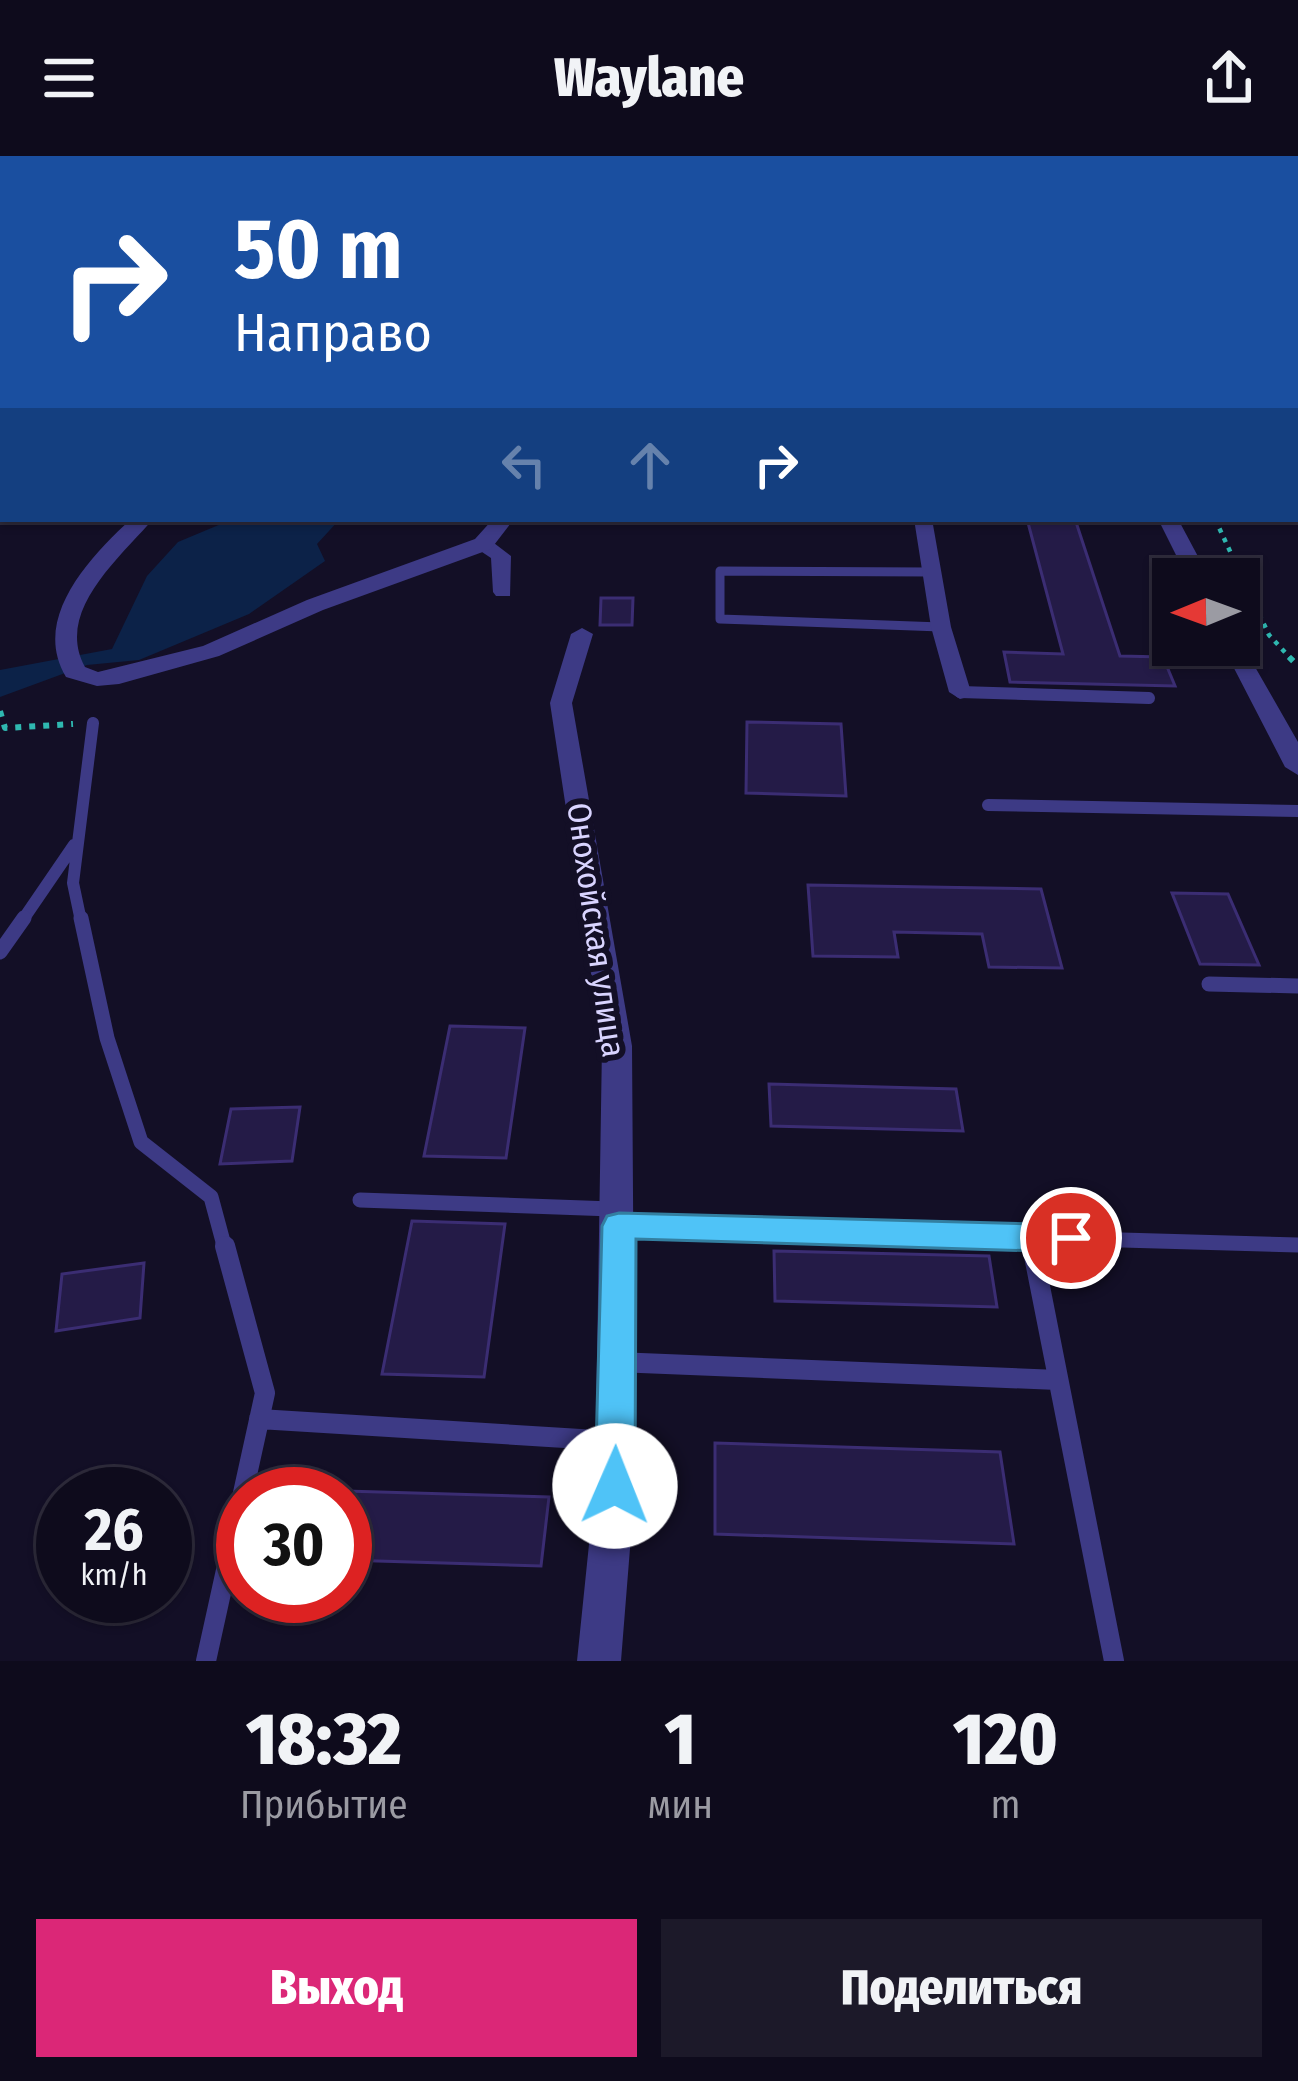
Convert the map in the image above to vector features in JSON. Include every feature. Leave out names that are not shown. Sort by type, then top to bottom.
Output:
[{"type":"street","points":[[140,522],[88,582],[69,622],[63,647],[75,672],[97,679],[119,677],[211,651],[315,605],[484,544],[501,522]]},
{"type":"street","points":[[923,522],[940,627],[960,692]]},
{"type":"street","points":[[1170,522],[1188,558]]},
{"type":"street","points":[[484,544],[501,556],[502,592]]},
{"type":"street","name":"Онохойская улица","points":[[582,634],[561,703],[617,1046],[616,1441],[599,1661]]},
{"type":"street","points":[[1245,666],[1298,766]]},
{"type":"lane","points":[[931,572],[720,571],[720,619],[940,627]]},
{"type":"lane","points":[[960,692],[1149,698]]},
{"type":"lane","points":[[93,723],[73,883],[107,1038],[141,1142],[211,1197],[265,1394],[206,1661]]},
{"type":"lane","points":[[988,805],[1298,811]]},
{"type":"lane","points":[[0,952],[77,841]]},
{"type":"lane","points":[[1209,984],[1298,986]]},
{"type":"lane","points":[[360,1200],[619,1218],[1298,1245]]},
{"type":"lane","points":[[1030,1237],[1114,1661]]},
{"type":"lane","points":[[616,1362],[1058,1380]]},
{"type":"lane","points":[[259,1419],[616,1441]]},
{"type":"path","points":[[1216,522],[1269,635],[1298,666]]},
{"type":"path","points":[[0,711],[4,728],[93,723]]},
{"type":"water","points":[[226,522],[337,522],[317,544],[325,561],[249,614],[139,660],[87,665],[0,697],[0,670],[112,649],[147,576],[178,542]]},
{"type":"building","points":[[1028,522],[1076,522],[1120,656],[1152,657],[1152,666],[1167,666],[1175,686],[1010,682],[1004,652],[1063,654]]},
{"type":"building","points":[[601,598],[633,598],[632,625],[600,625]]},
{"type":"building","points":[[747,722],[841,724],[846,796],[746,793]]},
{"type":"building","points":[[808,885],[1041,889],[1062,968],[989,967],[982,934],[894,932],[898,957],[813,956]]},
{"type":"building","points":[[1172,893],[1228,894],[1259,965],[1200,964]]},
{"type":"building","points":[[450,1026],[525,1028],[506,1158],[424,1156]]},
{"type":"building","points":[[769,1084],[956,1089],[963,1131],[771,1126]]},
{"type":"building","points":[[300,1107],[292,1161],[220,1164],[231,1109]]},
{"type":"building","points":[[412,1221],[505,1224],[484,1377],[382,1374]]},
{"type":"building","points":[[774,1251],[989,1256],[997,1307],[775,1301]]},
{"type":"building","points":[[144,1263],[140,1318],[56,1331],[62,1274]]},
{"type":"building","points":[[715,1443],[1000,1452],[1014,1544],[715,1534]]},
{"type":"building","points":[[372,1492],[549,1497],[541,1566],[372,1561]]},
{"type":"route","points":[[615,1486],[619,1226],[1071,1238]]}]
